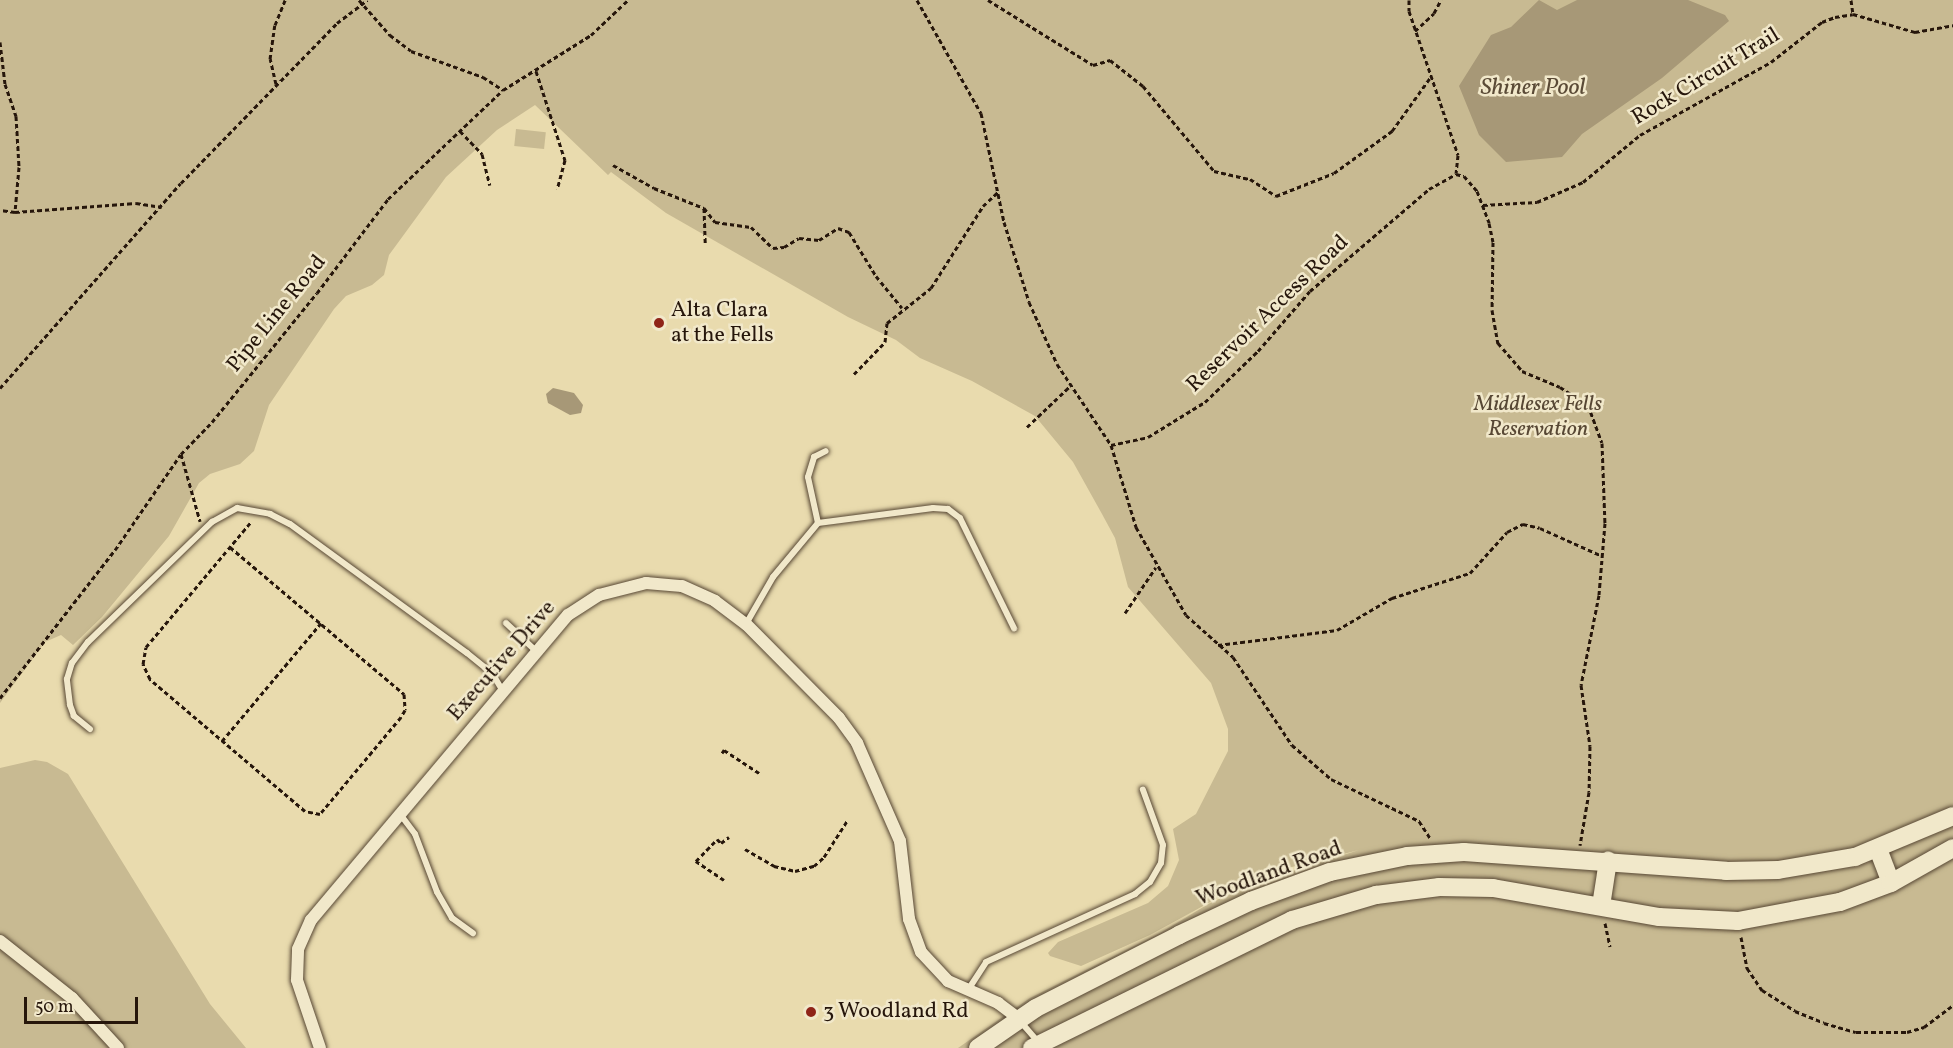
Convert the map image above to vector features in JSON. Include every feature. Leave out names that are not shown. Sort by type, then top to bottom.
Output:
[{"type":"main road","name":"Woodland Road","points":[[978,1048],[1018,1018],[1179,935],[1251,902],[1330,872],[1434,853],[1577,859],[1756,872],[1826,863],[1878,849],[1953,816]]},
{"type":"main road","points":[[1036,1046],[1292,920],[1352,900],[1405,890],[1467,887],[1521,890],[1659,917],[1738,921],[1825,906],[1891,883],[1953,848]]},
{"type":"main road","points":[[1878,849],[1891,883]]},
{"type":"main road","points":[[1601,906],[1608,861]]},
{"type":"street","name":"Executive Drive","points":[[320,1048],[297,980],[301,940],[318,909],[536,651],[583,603],[618,587],[646,583],[681,586],[716,601],[746,624],[839,718],[857,743],[900,841],[909,919],[917,944],[934,969],[968,990],[1009,1009],[1018,1018]]},
{"type":"street","points":[[0,940],[72,998],[118,1048]]},
{"type":"lane","points":[[818,523],[808,477],[814,457],[826,451]]},
{"type":"lane","points":[[90,729],[74,716],[67,679],[72,663],[88,642],[220,516],[237,508],[260,511],[290,524],[467,653],[492,673],[503,691]]},
{"type":"lane","points":[[746,624],[773,577],[818,523],[911,509],[948,509],[960,519],[975,543],[1014,628]]},
{"type":"lane","points":[[506,623],[536,651]]},
{"type":"lane","points":[[968,990],[986,962],[1135,894],[1150,882],[1161,863],[1163,845],[1143,790]]},
{"type":"lane","points":[[400,813],[416,834],[452,918],[473,933]]},
{"type":"lane","points":[[1018,1018],[1036,1046]]},
{"type":"path","points":[[276,84],[270,58],[275,25],[285,0]]},
{"type":"path","points":[[358,0],[411,51],[483,76],[503,90]]},
{"type":"path","points":[[0,388],[276,84],[337,23],[367,0]]},
{"type":"path","name":"Pipe Line Road","points":[[0,698],[115,550],[181,454],[212,422],[317,293],[388,199],[503,90],[591,35],[628,0]]},
{"type":"path","points":[[917,0],[973,95],[1029,302],[1070,386],[1111,445],[1136,527],[1156,567],[1186,615],[1233,657],[1292,745],[1331,779],[1419,821],[1434,844]]},
{"type":"path","points":[[988,0],[1092,65],[1110,60],[1143,86],[1214,171],[1250,179],[1276,196],[1334,173],[1392,131],[1430,78]]},
{"type":"path","points":[[1409,0],[1415,31],[1458,154],[1456,174],[1470,182],[1484,205],[1493,242],[1492,310],[1498,343],[1522,371],[1583,400],[1599,429],[1606,482],[1603,557],[1581,685],[1590,746],[1589,792],[1577,859]]},
{"type":"path","points":[[1415,31],[1434,13],[1441,0]]},
{"type":"path","points":[[1851,0],[1853,14],[1915,33],[1953,25]]},
{"type":"path","name":"Rock Circuit Trail","points":[[1484,205],[1537,202],[1583,182],[1640,135],[1771,62],[1822,22],[1853,14]]},
{"type":"path","points":[[0,42],[5,84],[15,116],[19,167],[15,212]]},
{"type":"path","points":[[536,71],[565,160],[557,189]]},
{"type":"path","points":[[460,131],[482,154],[490,185]]},
{"type":"path","points":[[613,165],[654,188],[704,208],[715,222],[751,227],[773,248],[784,247],[798,238],[819,240],[838,228],[849,232],[876,276],[903,308]]},
{"type":"path","name":"Reservoir Access Road","points":[[1111,445],[1148,437],[1205,402],[1258,351],[1310,291],[1429,189],[1456,174]]},
{"type":"path","points":[[854,374],[876,356],[885,342],[887,323],[931,288],[983,206],[998,192]]},
{"type":"path","points":[[0,210],[15,212],[136,203],[162,207]]},
{"type":"path","points":[[704,208],[705,244]]},
{"type":"path","points":[[1027,427],[1070,386]]},
{"type":"path","points":[[181,454],[198,515]]},
{"type":"path","points":[[230,547],[398,686],[406,702],[401,717],[323,810],[315,815],[305,811],[150,679],[142,656],[230,547],[260,511]]},
{"type":"path","points":[[1218,645],[1337,630],[1392,598],[1470,573],[1507,532],[1522,524],[1540,528],[1603,557]]},
{"type":"path","points":[[1125,613],[1156,567]]},
{"type":"path","points":[[222,741],[321,623]]},
{"type":"path","points":[[722,753],[724,750],[759,773]]},
{"type":"path","points":[[745,849],[774,866],[795,872],[814,866],[824,857],[847,821]]},
{"type":"path","points":[[723,880],[695,862],[717,839],[721,843],[729,837]]},
{"type":"path","points":[[1601,906],[1610,946]]},
{"type":"path","points":[[1738,921],[1747,968],[1755,981],[1776,1000],[1810,1018],[1856,1032],[1908,1032],[1924,1027],[1953,1005]]},
{"type":"green space","name":"Middlesex Fells Reservation","points":[[0,0],[1953,0],[1953,1048],[958,1048],[1030,998],[1160,933],[1210,903],[1257,882],[1359,850],[1288,868],[1236,888],[1150,935],[1081,966],[1050,956],[1048,953],[1058,942],[1148,903],[1168,886],[1179,860],[1173,829],[1196,814],[1228,751],[1228,729],[1211,683],[1128,587],[1115,538],[1102,514],[1073,462],[1035,416],[972,381],[920,358],[896,340],[848,317],[666,213],[611,172],[608,175],[535,105],[497,130],[446,177],[389,255],[384,275],[372,285],[346,296],[334,309],[269,405],[254,451],[240,464],[210,474],[199,483],[169,536],[102,617],[73,645],[61,635],[45,642],[0,703]]},
{"type":"green space","points":[[516,129],[546,132],[544,149],[514,146]]},
{"type":"green space","points":[[35,760],[47,762],[68,774],[210,1004],[246,1048],[0,1048],[0,768]]},
{"type":"water","name":"Shiner Pool","points":[[1539,0],[1557,10],[1577,0],[1688,0],[1725,15],[1729,21],[1662,78],[1582,134],[1562,157],[1506,162],[1479,135],[1459,86],[1491,35],[1511,27]]},
{"type":"water","points":[[553,388],[574,393],[583,405],[581,413],[570,415],[548,403],[546,394]]},
{"type":"place","name":"Alta Clara at the Fells","points":[[659,323]]},
{"type":"place","name":"3 Woodland Rd","points":[[811,1012]]}]
